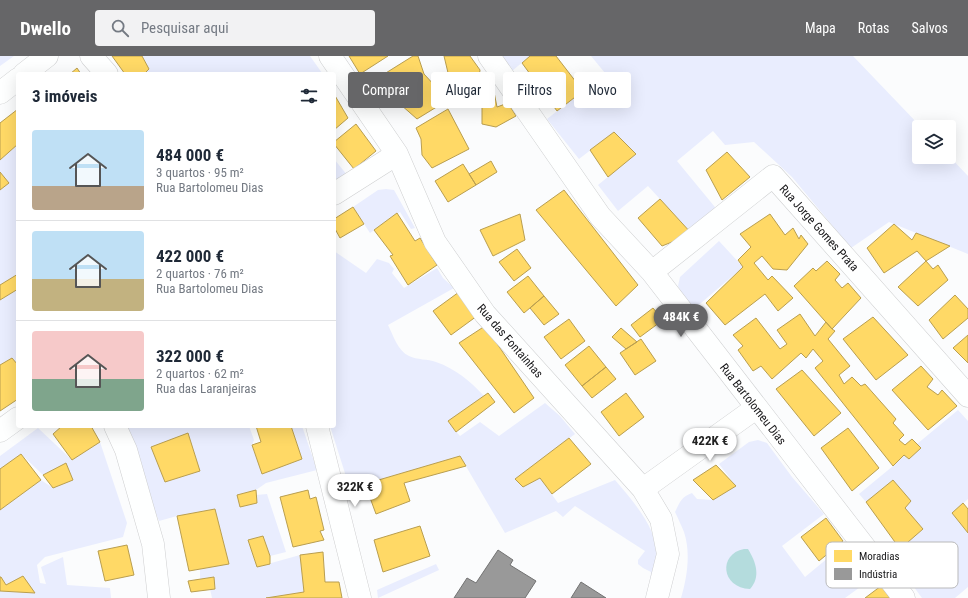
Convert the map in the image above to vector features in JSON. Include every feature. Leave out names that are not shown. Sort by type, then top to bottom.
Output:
[{"type":"street","points":[[27,72],[47,56]]},
{"type":"street","points":[[91,56],[105,72]]},
{"type":"street","name":"Rua das Fontainhas","points":[[330,56],[397,154],[435,242],[485,314],[643,489],[661,519],[668,554],[657,598]]},
{"type":"street","name":"Rua Bartolomeu Dias","points":[[489,56],[600,216],[652,272],[860,542]]},
{"type":"street","points":[[0,93],[16,81]]},
{"type":"street","points":[[336,193],[397,154]]},
{"type":"street","name":"Rua Jorge Gomes Prata","points":[[652,272],[772,176],[968,396]]},
{"type":"street","points":[[643,489],[756,408]]},
{"type":"street","points":[[0,431],[16,419]]},
{"type":"street","points":[[116,428],[126,450],[153,544],[159,598]]},
{"type":"street","points":[[318,428],[360,598]]},
{"type":"street","name":"Rua Bartolomeu Dias","points":[[896,588],[904,598]]},
{"type":"shaded area","points":[[0,56],[14,56],[0,66]]},
{"type":"shaded area","points":[[141,56],[310,56],[321,72],[146,72],[149,69]]},
{"type":"shaded area","points":[[502,56],[530,56],[512,71]]},
{"type":"shaded area","points":[[591,56],[853,56],[914,120],[912,120],[912,164],[956,163],[968,176],[968,254],[889,222],[851,248],[792,177],[754,142],[725,145],[713,131],[677,161],[719,212],[692,234],[648,186],[618,211],[598,185],[636,154],[614,132],[579,159],[547,119],[561,108],[566,108],[566,104],[574,98],[574,108],[631,108],[631,72],[604,72]]},
{"type":"shaded area","points":[[16,146],[16,275],[0,285],[0,190],[9,183],[0,172],[0,160]]},
{"type":"shaded area","points":[[336,161],[348,176],[336,184]]},
{"type":"shaded area","points":[[378,190],[394,190],[415,228],[411,229],[400,212],[370,233],[353,207]]},
{"type":"shaded area","points":[[719,241],[743,267],[694,309],[684,299],[678,286],[680,277]]},
{"type":"shaded area","points":[[336,252],[366,273],[377,259],[389,263],[394,269],[392,273],[404,288],[437,268],[443,278],[454,288],[388,325],[396,342],[405,354],[415,358],[430,360],[450,368],[468,380],[484,396],[448,422],[460,436],[480,422],[499,436],[545,403],[560,416],[575,434],[515,479],[523,487],[540,478],[558,503],[615,480],[630,497],[650,529],[655,540],[657,563],[650,583],[651,572],[638,564],[638,560],[645,551],[575,506],[563,517],[556,511],[505,533],[460,456],[350,489],[331,428],[336,428]]},
{"type":"shaded area","points":[[16,290],[16,363],[12,358],[0,365],[0,300]]},
{"type":"shaded area","points":[[958,410],[968,421],[968,499],[953,513],[968,533],[968,587],[955,598],[922,598],[915,588],[958,588],[958,542],[901,542],[905,508],[911,501],[893,480],[866,502],[859,494],[904,455],[921,448],[917,444]]},
{"type":"shaded area","points":[[38,428],[72,460],[100,442],[127,523],[123,537],[45,557],[37,565],[40,583],[46,584],[41,567],[63,557],[67,585],[110,588],[111,598],[0,598],[0,591],[34,593],[23,576],[6,585],[0,577],[0,510],[41,480],[53,488],[73,480],[66,463],[43,475],[21,454],[0,469],[0,456]]},
{"type":"shaded area","points":[[120,428],[250,428],[254,440],[252,445],[262,474],[302,459],[292,428],[303,428],[317,470],[266,483],[256,490],[237,495],[240,507],[257,503],[256,495],[267,494],[286,552],[270,556],[263,536],[248,540],[257,567],[300,555],[304,592],[266,598],[212,598],[210,589],[215,589],[214,577],[200,579],[200,569],[229,563],[215,509],[159,521]]},
{"type":"shaded area","points":[[758,440],[767,443],[792,477],[824,514],[782,546],[805,577],[826,560],[826,588],[859,588],[845,598],[681,598],[685,582],[688,557],[684,532],[675,512],[678,505],[683,498],[692,493],[697,499],[713,500],[736,486],[719,464],[749,442]]},
{"type":"shaded area","points":[[748,549],[756,569],[755,580],[750,589],[740,587],[733,583],[726,570],[730,557],[736,552]]},
{"type":"shaded area","points":[[436,564],[439,570],[378,598],[377,590]]},
{"type":"building: Moradias","points":[[112,56],[142,56],[149,69],[146,72],[124,72]]},
{"type":"building: Moradias","points":[[349,56],[388,56],[363,72],[359,72]]},
{"type":"building: Moradias","points":[[413,56],[418,56],[424,74],[431,82],[431,108],[435,108],[417,119],[404,108],[423,108],[423,72],[387,72]]},
{"type":"building: Moradias","points":[[444,56],[470,56],[480,70],[480,72],[448,72]]},
{"type":"building: Moradias","points":[[530,56],[556,56],[574,79],[574,98],[566,104],[566,72],[529,72],[522,63]]},
{"type":"building: Moradias","points":[[77,68],[80,72],[72,72]]},
{"type":"building: Moradias","points":[[336,97],[348,118],[336,128]]},
{"type":"building: Moradias","points":[[495,97],[497,107],[503,105],[503,108],[511,108],[516,116],[496,127],[482,124],[482,108],[495,108]]},
{"type":"building: Moradias","points":[[448,109],[469,149],[432,168],[422,155],[421,139],[416,128]]},
{"type":"building: Moradias","points":[[16,111],[16,146],[0,160],[0,123]]},
{"type":"building: Moradias","points":[[356,124],[376,151],[354,169],[336,146],[336,140]]},
{"type":"building: Moradias","points":[[614,132],[636,154],[608,177],[590,150]]},
{"type":"building: Moradias","points":[[727,152],[750,177],[722,200],[706,170]]},
{"type":"building: Moradias","points":[[491,161],[497,172],[476,185],[469,174]]},
{"type":"building: Moradias","points":[[463,164],[476,185],[448,202],[435,181]]},
{"type":"building: Moradias","points":[[0,172],[9,183],[0,190]]},
{"type":"building: Moradias","points":[[564,190],[638,285],[616,306],[536,210]]},
{"type":"building: Moradias","points":[[660,199],[692,234],[662,246],[638,218]]},
{"type":"building: Moradias","points":[[353,207],[364,224],[340,238],[336,231],[336,218]]},
{"type":"building: Moradias","points":[[397,213],[415,241],[420,238],[437,265],[408,285],[390,256],[393,255],[374,230]]},
{"type":"building: Moradias","points":[[520,214],[525,240],[493,256],[480,230]]},
{"type":"building: Moradias","points":[[770,214],[785,235],[793,228],[799,239],[801,235],[808,244],[787,270],[773,269],[762,256],[754,263],[768,280],[772,276],[793,298],[778,311],[765,294],[725,325],[706,303],[743,267],[738,260],[751,247],[740,234]]},
{"type":"building: Moradias","points":[[894,224],[912,240],[916,233],[950,246],[926,261],[917,251],[884,273],[867,248]]},
{"type":"building: Moradias","points":[[517,249],[531,268],[514,281],[499,262]]},
{"type":"building: Moradias","points":[[827,261],[840,274],[835,280],[842,288],[848,283],[861,298],[832,329],[794,286],[813,268],[816,271]]},
{"type":"building: Moradias","points":[[926,261],[933,269],[938,265],[948,280],[918,306],[898,287]]},
{"type":"building: Moradias","points":[[16,275],[16,290],[0,300],[0,285]]},
{"type":"building: Moradias","points":[[528,276],[544,296],[524,313],[507,292]]},
{"type":"building: Moradias","points":[[459,292],[477,316],[451,335],[433,311]]},
{"type":"building: Moradias","points":[[955,295],[968,309],[968,318],[943,339],[929,320]]},
{"type":"building: Moradias","points":[[544,296],[559,314],[544,325],[530,308]]},
{"type":"building: Moradias","points":[[653,308],[663,320],[640,337],[631,325]]},
{"type":"building: Moradias","points":[[800,314],[815,336],[826,322],[835,331],[828,339],[850,366],[839,375],[844,384],[852,377],[861,386],[865,384],[896,419],[893,423],[904,435],[899,440],[905,445],[912,439],[921,448],[909,459],[904,455],[893,466],[815,368],[823,361],[813,349],[806,358],[801,353],[772,379],[761,366],[753,371],[738,350],[743,346],[733,335],[756,318],[780,349],[787,344],[777,330]]},
{"type":"building: Moradias","points":[[873,317],[908,355],[876,380],[843,339]]},
{"type":"building: Moradias","points":[[569,319],[585,341],[561,359],[544,337]]},
{"type":"building: Moradias","points":[[485,326],[534,398],[514,413],[459,343]]},
{"type":"building: Moradias","points":[[621,328],[637,342],[626,349],[612,337]]},
{"type":"building: Moradias","points":[[968,335],[968,363],[953,348]]},
{"type":"building: Moradias","points":[[641,339],[656,361],[635,375],[620,353]]},
{"type":"building: Moradias","points":[[589,346],[606,367],[582,386],[565,365]]},
{"type":"building: Moradias","points":[[12,358],[16,363],[16,400],[0,411],[0,365]]},
{"type":"building: Moradias","points":[[921,366],[933,379],[927,387],[938,395],[942,390],[957,406],[928,430],[892,390]]},
{"type":"building: Moradias","points":[[606,367],[616,379],[592,398],[582,386]]},
{"type":"building: Moradias","points":[[802,370],[841,413],[814,436],[776,389]]},
{"type":"building: Moradias","points":[[488,393],[495,402],[456,432],[448,421]]},
{"type":"building: Moradias","points":[[626,393],[644,417],[619,436],[601,412]]},
{"type":"building: Moradias","points":[[60,428],[92,428],[100,442],[72,460],[53,434]]},
{"type":"building: Moradias","points":[[257,428],[292,428],[302,459],[262,474],[252,445],[261,442]]},
{"type":"building: Moradias","points":[[848,428],[879,468],[852,491],[821,448]]},
{"type":"building: Moradias","points":[[188,433],[200,471],[165,482],[151,447]]},
{"type":"building: Moradias","points":[[569,438],[591,464],[552,494],[540,478],[523,487],[515,479]]},
{"type":"building: Moradias","points":[[21,454],[41,480],[0,510],[0,469]]},
{"type":"building: Moradias","points":[[460,456],[466,466],[404,483],[410,501],[376,514],[365,484]]},
{"type":"building: Moradias","points":[[66,463],[73,480],[53,488],[43,475]]},
{"type":"building: Moradias","points":[[716,465],[736,486],[713,500],[693,480]]},
{"type":"building: Moradias","points":[[893,480],[911,501],[905,508],[923,529],[908,542],[895,542],[866,502]]},
{"type":"building: Moradias","points":[[256,490],[257,503],[240,507],[237,495]]},
{"type":"building: Moradias","points":[[308,490],[310,499],[316,497],[324,530],[320,531],[324,540],[293,547],[280,497]]},
{"type":"building: Moradias","points":[[963,503],[968,509],[968,533],[952,513]]},
{"type":"building: Moradias","points":[[215,509],[229,564],[189,571],[177,516]]},
{"type":"building: Moradias","points":[[826,518],[843,541],[826,542],[826,555],[819,561],[801,537]]},
{"type":"building: Moradias","points":[[420,526],[430,556],[383,572],[374,540]]},
{"type":"building: Moradias","points":[[263,536],[270,556],[270,564],[257,567],[248,540]]},
{"type":"building: Moradias","points":[[127,545],[134,575],[105,581],[98,551]]},
{"type":"building: Moradias","points":[[323,552],[325,582],[339,582],[342,598],[266,598],[304,592],[300,555]]},
{"type":"building: Moradias","points":[[23,576],[35,593],[0,591],[0,577],[6,585]]},
{"type":"building: Moradias","points":[[214,577],[215,589],[191,592],[188,581]]},
{"type":"building: Moradias","points":[[878,588],[882,588],[890,598],[865,598]]},
{"type":"building: Indústria","points":[[498,550],[513,560],[510,565],[536,581],[525,598],[454,598],[467,578],[476,583]]},
{"type":"building: Indústria","points":[[581,582],[606,598],[571,598]]}]
